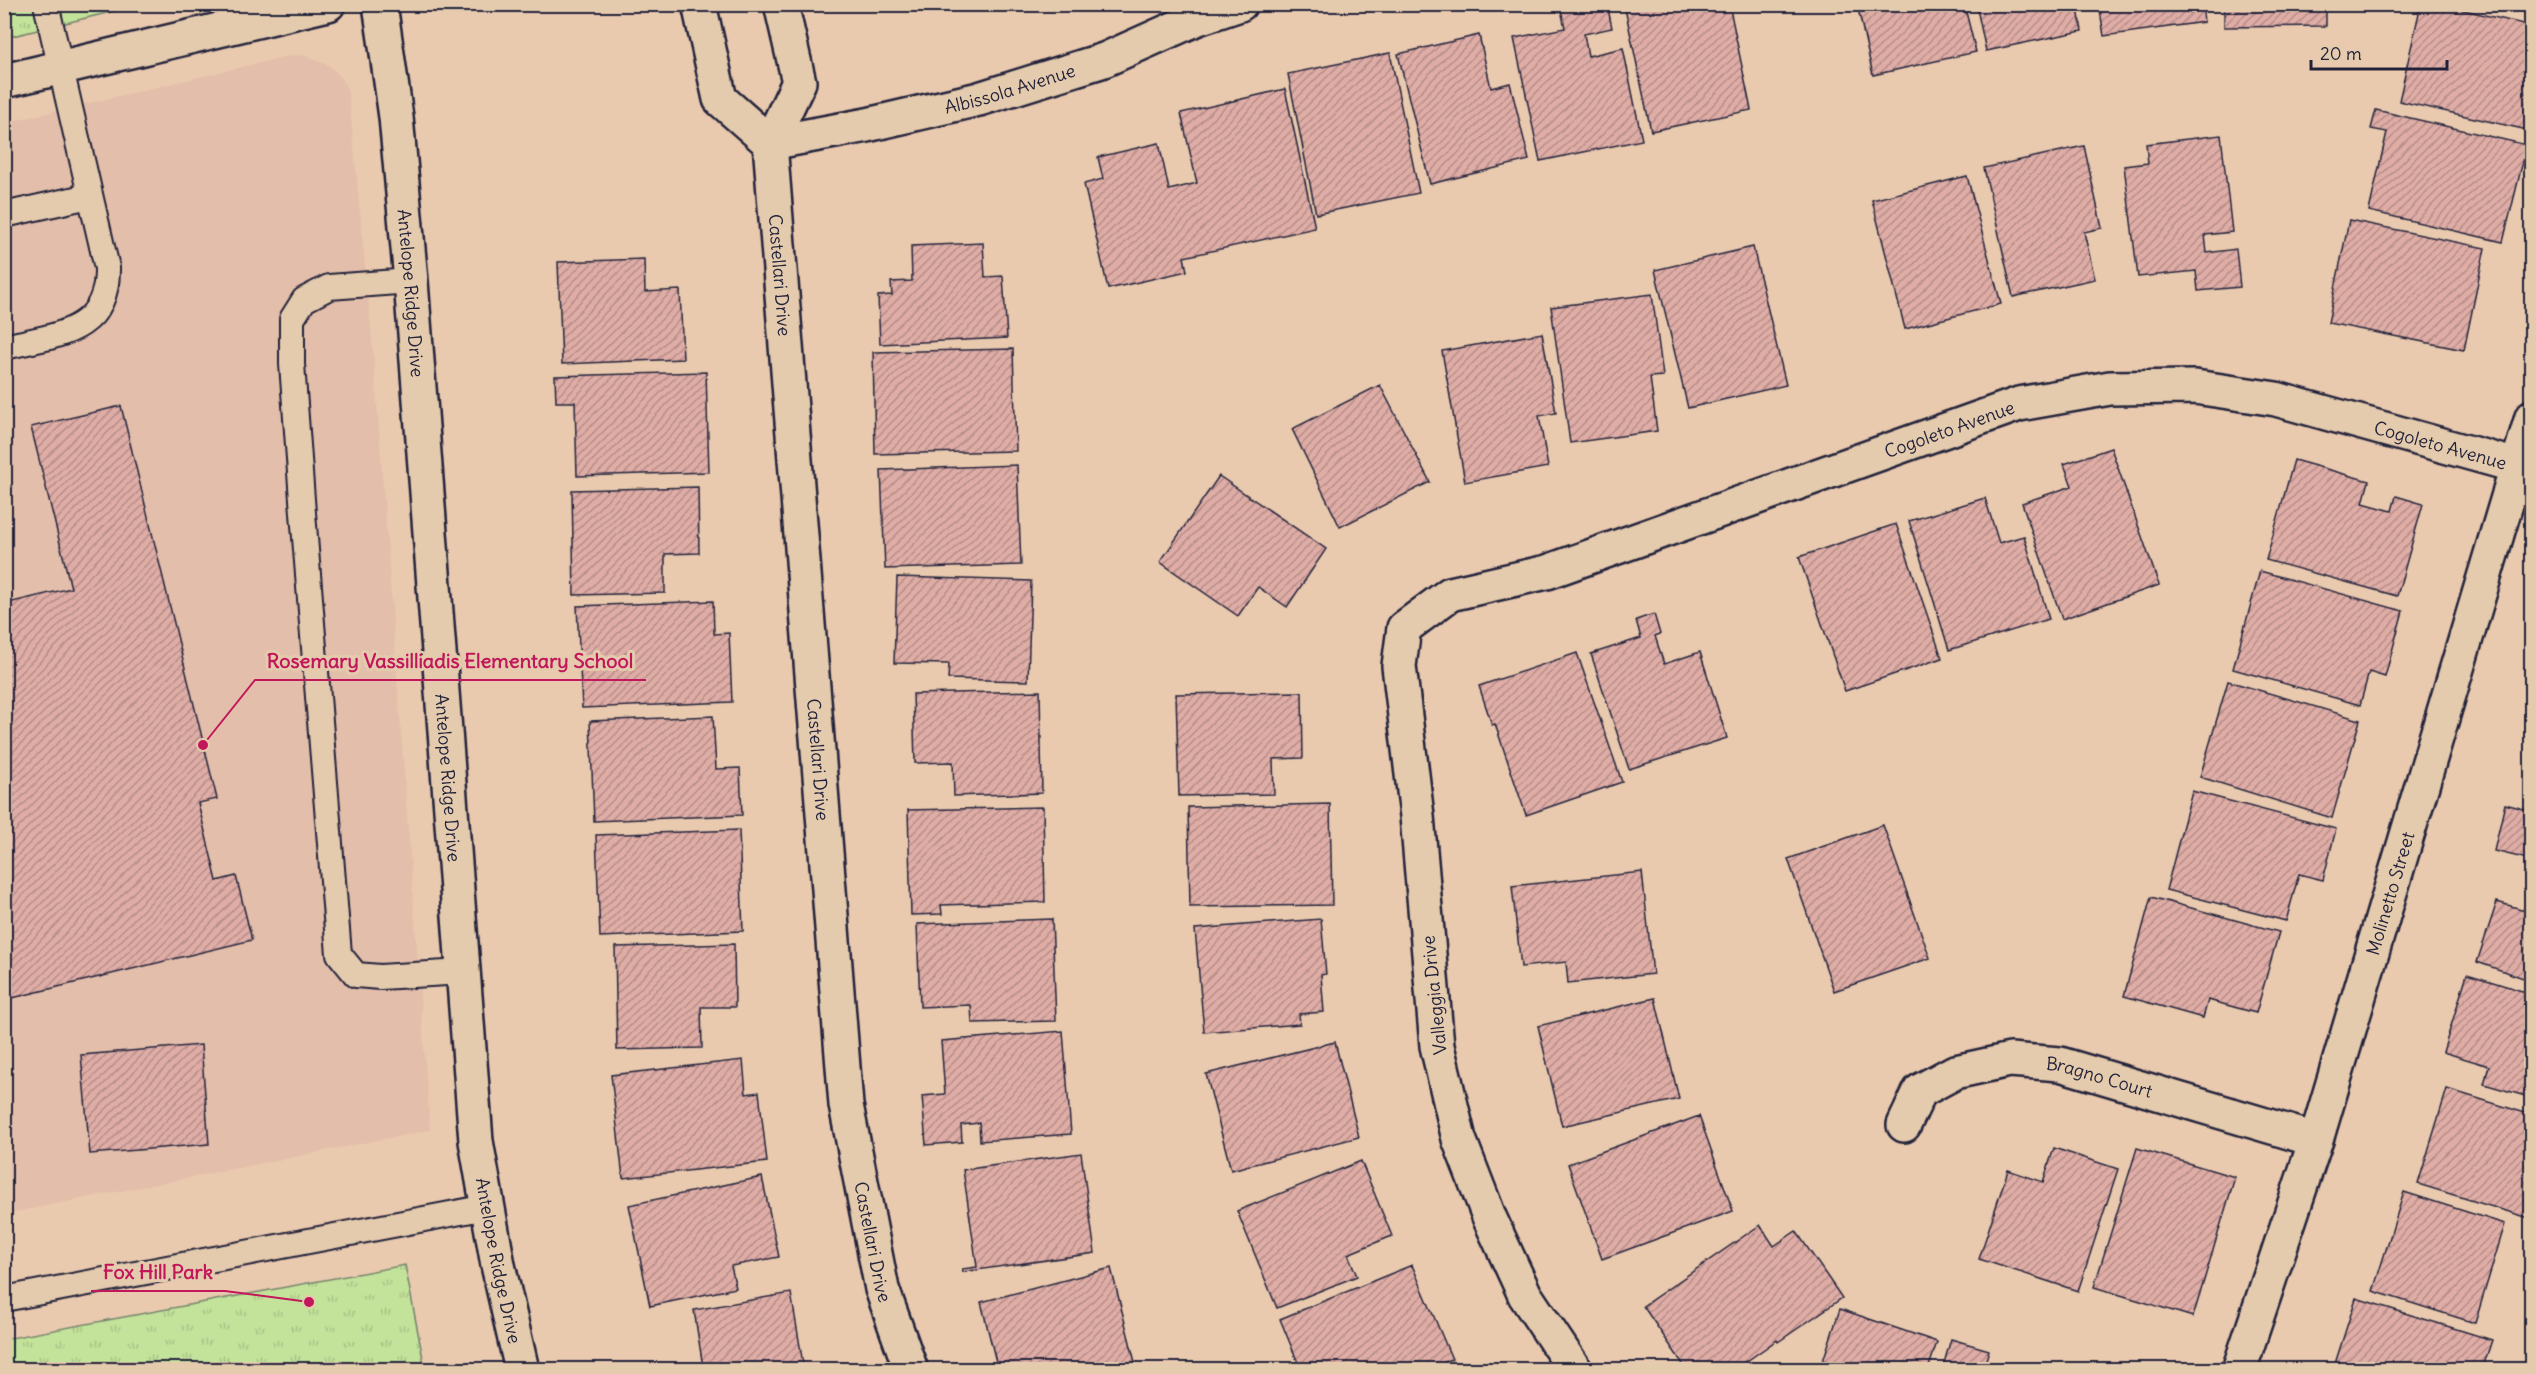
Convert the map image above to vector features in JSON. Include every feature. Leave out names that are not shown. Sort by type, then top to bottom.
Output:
[{"type":"street","points":[[4,81],[328,4]]},
{"type":"street","name":"Antelope Ridge Drive","points":[[380,4],[396,117],[411,281],[476,1141],[512,1332],[522,1370]]},
{"type":"street","points":[[699,4],[720,99],[770,143]]},
{"type":"street","name":"Castellari Drive","points":[[781,4],[799,82],[770,143],[846,1105],[882,1289],[911,1370]]},
{"type":"street","name":"Albissola Avenue","points":[[770,143],[867,125],[979,99],[1104,60],[1198,18],[1240,4]]},
{"type":"street","name":"Cogoleto Avenue","points":[[1404,628],[1450,594],[1547,572],[2019,404],[2110,388],[2195,387],[2276,399],[2517,466]]},
{"type":"street","name":"Molinetto Street","points":[[2239,1370],[2316,1140],[2532,417]]},
{"type":"street","name":"Valleggia Drive","points":[[1404,628],[1399,666],[1417,816],[1437,1046],[1459,1139],[1490,1219],[1525,1295],[1575,1370]]},
{"type":"street","name":"Bragno Court","points":[[1904,1125],[1920,1091],[1955,1072],[2010,1060],[2060,1064],[2316,1140]]},
{"type":"lane","points":[[4,347],[66,333],[80,326],[94,316],[108,286],[107,268],[46,4]]},
{"type":"lane","points":[[4,215],[89,196]]},
{"type":"lane","points":[[411,281],[330,286],[304,300],[292,319],[292,364],[302,501],[339,954],[356,975],[380,977],[463,972]]},
{"type":"lane","points":[[4,1299],[487,1207]]},
{"type":"shaded area","points":[[303,55],[330,66],[341,77],[348,91],[350,106],[374,361],[430,1130],[5,1214],[4,123],[288,56]]},
{"type":"green space","points":[[5,5],[139,5],[5,38]]},
{"type":"green space","points":[[405,1265],[425,1369],[5,1369],[5,1339]]},
{"type":"building","points":[[1607,4],[1612,28],[1584,34],[1588,56],[1623,48],[1642,140],[1540,161],[1514,38],[1565,28],[1560,5]]},
{"type":"building","points":[[1624,4],[1729,4],[1751,110],[1651,131]]},
{"type":"building","points":[[1857,4],[1964,4],[1976,52],[1873,75]]},
{"type":"building","points":[[1976,4],[2077,4],[2082,31],[1986,51]]},
{"type":"building","points":[[2099,4],[2202,4],[2204,22],[2104,36]]},
{"type":"building","points":[[2224,4],[2326,4],[2326,26],[2224,27]]},
{"type":"building","points":[[2421,4],[2438,4],[2532,26],[2532,131],[2399,101]]},
{"type":"building","points":[[2492,4],[2532,4],[2532,13]]},
{"type":"building","points":[[1479,35],[1491,88],[1510,83],[1529,160],[1430,184],[1398,54]]},
{"type":"building","points":[[1390,53],[1419,193],[1316,214],[1288,74]]},
{"type":"building","points":[[1285,89],[1315,228],[1184,257],[1187,271],[1108,289],[1084,184],[1103,179],[1098,157],[1159,143],[1169,190],[1197,183],[1181,113]]},
{"type":"building","points":[[2376,110],[2527,145],[2503,242],[2369,211],[2387,132],[2371,129]]},
{"type":"building","points":[[2221,135],[2232,232],[2205,235],[2207,253],[2236,249],[2240,287],[2198,291],[2196,271],[2138,277],[2124,166],[2148,163],[2146,144]]},
{"type":"building","points":[[2084,146],[2102,228],[2084,232],[2095,279],[2013,297],[1984,168]]},
{"type":"building","points":[[1967,176],[2001,304],[1905,329],[1872,200]]},
{"type":"building","points":[[2349,220],[2485,248],[2464,350],[2328,323]]},
{"type":"building","points":[[983,243],[985,277],[1003,276],[1007,338],[880,344],[878,296],[892,295],[891,282],[912,281],[911,246]]},
{"type":"building","points":[[1753,247],[1786,385],[1688,408],[1655,270]]},
{"type":"building","points":[[644,259],[645,292],[680,290],[683,359],[562,364],[558,262]]},
{"type":"building","points":[[1652,294],[1663,376],[1650,377],[1657,431],[1570,443],[1551,307]]},
{"type":"building","points":[[1542,333],[1556,413],[1539,416],[1548,467],[1465,482],[1442,351]]},
{"type":"building","points":[[1013,349],[1016,451],[875,454],[873,352]]},
{"type":"building","points":[[706,372],[709,472],[577,476],[575,402],[556,402],[555,376]]},
{"type":"building","points":[[1380,385],[1430,482],[1340,527],[1292,429]]},
{"type":"building","points":[[121,406],[217,799],[198,803],[217,881],[236,876],[252,940],[4,1000],[4,604],[71,588],[31,427]]},
{"type":"building","points":[[2111,448],[2159,585],[2062,619],[2022,503],[2072,486],[2064,464]]},
{"type":"building","points":[[2294,460],[2369,481],[2363,503],[2392,511],[2396,496],[2423,504],[2397,596],[2266,560]]},
{"type":"building","points":[[1017,465],[1021,565],[885,569],[881,470]]},
{"type":"building","points":[[1219,476],[1326,549],[1287,607],[1258,587],[1238,616],[1160,562]]},
{"type":"building","points":[[698,487],[699,553],[665,554],[665,593],[574,595],[572,490]]},
{"type":"building","points":[[1985,498],[1999,543],[2024,536],[2049,619],[1949,650],[1909,521]]},
{"type":"building","points":[[1896,524],[1942,658],[1845,691],[1799,557]]},
{"type":"building","points":[[2260,571],[2403,611],[2385,677],[2369,672],[2360,705],[2233,669]]},
{"type":"building","points":[[897,577],[1031,581],[1028,681],[948,679],[949,664],[894,663]]},
{"type":"building","points":[[713,601],[714,634],[729,633],[732,702],[582,708],[577,606]]},
{"type":"building","points":[[1654,614],[1660,634],[1655,636],[1664,664],[1700,652],[1727,738],[1629,769],[1591,654],[1641,638],[1636,620]]},
{"type":"building","points":[[1577,653],[1622,782],[1526,815],[1495,724],[1492,725],[1479,686]]},
{"type":"building","points":[[2228,681],[2360,720],[2332,818],[2200,777]]},
{"type":"building","points":[[1040,691],[1042,793],[954,796],[953,762],[915,763],[913,694]]},
{"type":"building","points":[[1302,692],[1303,758],[1273,759],[1274,794],[1179,796],[1176,694]]},
{"type":"building","points":[[713,716],[716,769],[740,768],[742,815],[594,821],[590,721]]},
{"type":"building","points":[[2192,791],[2336,829],[2323,880],[2299,874],[2286,921],[2166,890]]},
{"type":"building","points":[[1330,804],[1332,905],[1190,907],[1188,807]]},
{"type":"building","points":[[2505,804],[2532,811],[2532,860],[2494,851]]},
{"type":"building","points":[[1043,807],[1045,902],[941,905],[942,914],[911,915],[908,810]]},
{"type":"building","points":[[1883,825],[1930,958],[1834,991],[1788,859]]},
{"type":"building","points":[[739,830],[743,931],[600,937],[596,835]]},
{"type":"building","points":[[1642,872],[1653,974],[1568,983],[1566,962],[1521,967],[1512,886]]},
{"type":"building","points":[[2151,897],[2279,932],[2256,1013],[2208,1000],[2203,1018],[2124,996]]},
{"type":"building","points":[[2497,902],[2532,912],[2532,981],[2477,962]]},
{"type":"building","points":[[1052,919],[1056,1021],[972,1023],[971,1005],[920,1007],[917,924]]},
{"type":"building","points":[[1321,919],[1326,974],[1321,975],[1324,1012],[1299,1014],[1300,1024],[1204,1032],[1195,929]]},
{"type":"building","points":[[734,944],[735,1007],[701,1007],[702,1048],[617,1050],[615,947]]},
{"type":"building","points":[[2467,974],[2532,994],[2532,1098],[2484,1084],[2489,1066],[2443,1052]]},
{"type":"building","points":[[1655,998],[1679,1099],[1562,1126],[1538,1026]]},
{"type":"building","points":[[1063,1031],[1071,1134],[980,1141],[979,1123],[961,1125],[962,1142],[926,1145],[922,1096],[945,1094],[941,1041]]},
{"type":"building","points":[[1335,1042],[1359,1137],[1231,1170],[1206,1074]]},
{"type":"building","points":[[201,1045],[209,1144],[90,1154],[81,1055]]},
{"type":"building","points":[[743,1060],[746,1094],[759,1092],[767,1162],[623,1178],[611,1075]]},
{"type":"building","points":[[2447,1089],[2532,1115],[2532,1219],[2418,1184]]},
{"type":"building","points":[[1699,1116],[1733,1211],[1602,1259],[1568,1164]]},
{"type":"building","points":[[2054,1148],[2118,1169],[2078,1291],[1979,1259],[2008,1170],[2043,1182]]},
{"type":"building","points":[[2137,1148],[2235,1177],[2193,1317],[2094,1287]]},
{"type":"building","points":[[1081,1153],[1095,1253],[963,1272],[962,1269],[977,1267],[963,1170]]},
{"type":"building","points":[[1361,1161],[1392,1236],[1348,1254],[1357,1276],[1277,1308],[1237,1211]]},
{"type":"building","points":[[762,1177],[779,1257],[731,1266],[736,1288],[650,1306],[629,1205]]},
{"type":"building","points":[[2404,1192],[2505,1224],[2475,1323],[2373,1291]]},
{"type":"building","points":[[1760,1225],[1774,1246],[1796,1231],[1842,1298],[1734,1370],[1687,1370],[1643,1306]]},
{"type":"building","points":[[1412,1265],[1452,1359],[1427,1370],[1301,1370],[1280,1319]]},
{"type":"building","points":[[1111,1268],[1136,1366],[1123,1370],[998,1370],[981,1302]]},
{"type":"building","points":[[791,1293],[804,1370],[689,1370],[703,1367],[694,1310]]},
{"type":"building","points":[[2356,1298],[2492,1340],[2482,1370],[2333,1370]]},
{"type":"building","points":[[1840,1309],[1937,1342],[1928,1370],[1820,1370]]},
{"type":"building","points":[[1951,1339],[1989,1350],[1983,1370],[1942,1370]]},
{"type":"place","name":"Rosemary Vassilliadis Elementary School","points":[[203,745]]},
{"type":"place","name":"Fox Hill Park","points":[[309,1302]]}]
